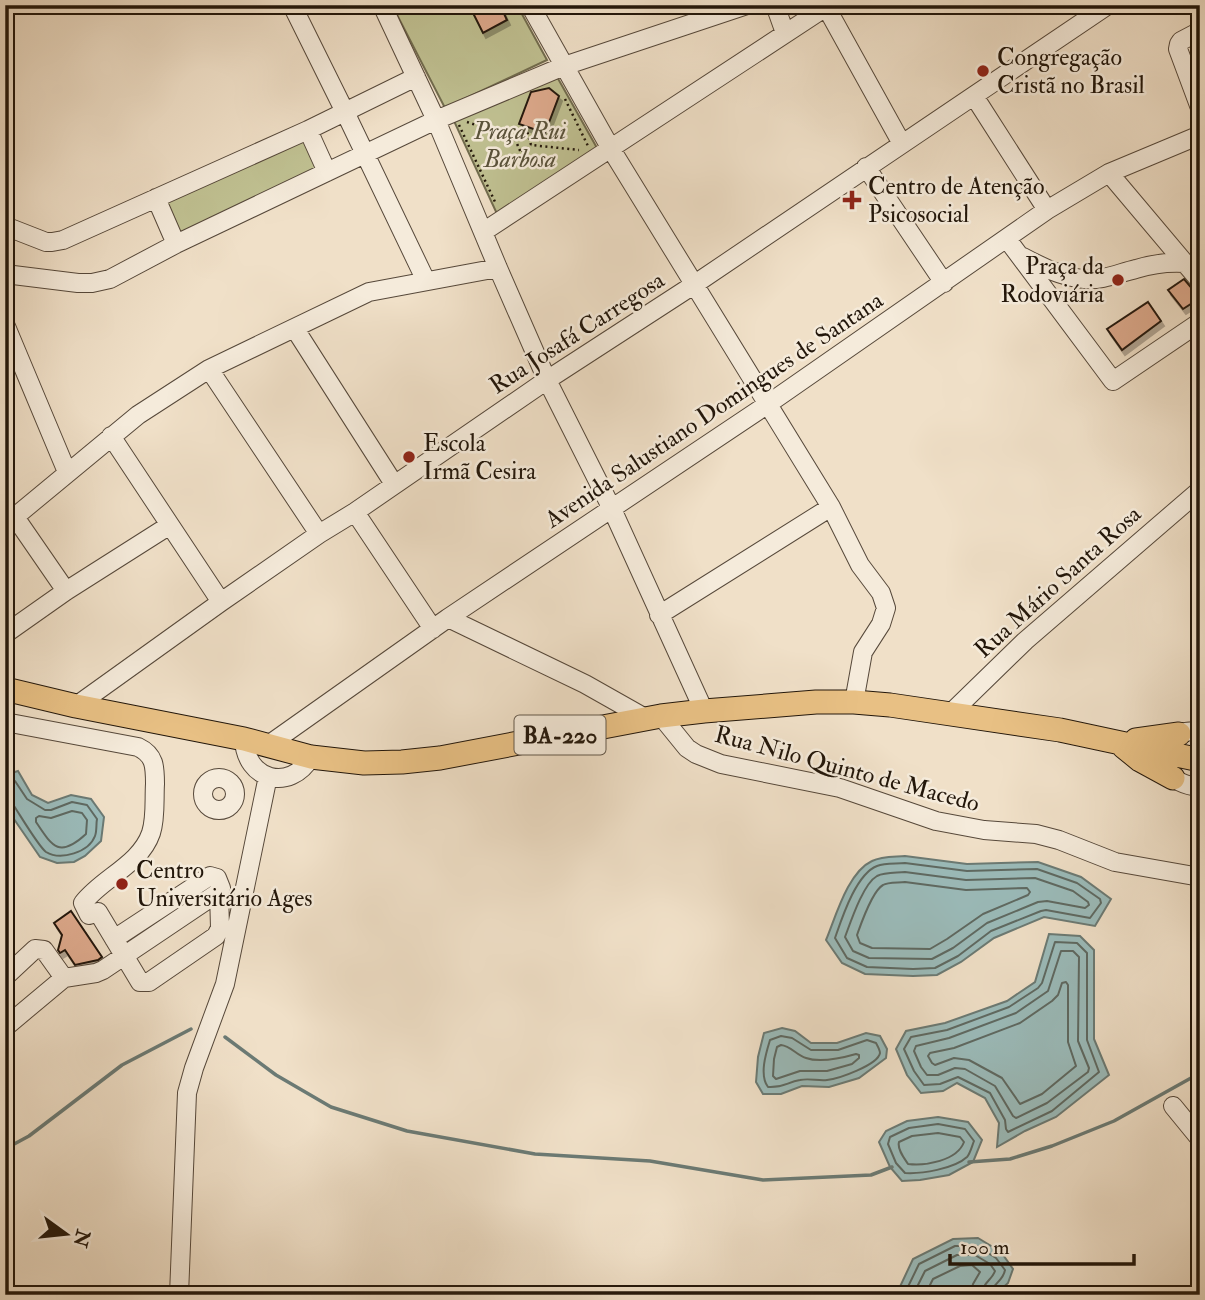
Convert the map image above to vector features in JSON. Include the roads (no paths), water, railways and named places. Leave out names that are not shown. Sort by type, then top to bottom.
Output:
[{"type":"main road","name":"BA-220","points":[[5,689],[76,706],[244,739],[311,757],[365,763],[440,758],[704,710],[816,702],[854,702],[950,714],[1060,730],[1119,743]]},
{"type":"main road","points":[[1119,743],[1182,737],[1200,760]]},
{"type":"main road","points":[[1119,743],[1140,760],[1173,778]]},
{"type":"street","points":[[292,5],[426,281]]},
{"type":"street","points":[[382,5],[436,120],[548,380],[612,509],[704,710]]},
{"type":"street","points":[[5,274],[78,283],[100,282],[436,120],[564,66],[747,5]]},
{"type":"street","points":[[775,5],[786,33]]},
{"type":"street","name":"Rua Josafá Carregosa","points":[[76,706],[319,534],[1108,5]]},
{"type":"street","points":[[532,6],[611,149],[831,507],[860,565],[881,593],[886,608],[881,624],[863,652],[854,702]]},
{"type":"street","points":[[483,232],[827,6],[902,144]]},
{"type":"street","points":[[1200,31],[1181,41],[1178,46],[1200,108]]},
{"type":"street","points":[[5,226],[38,240],[63,240],[308,130],[416,77]]},
{"type":"street","points":[[974,96],[1047,210]]},
{"type":"street","points":[[308,130],[327,173]]},
{"type":"street","name":"Avenida Salustiano Domingues de Santana","points":[[267,746],[440,624],[768,404],[1047,210],[1109,173],[1200,135]]},
{"type":"street","points":[[866,167],[944,283]]},
{"type":"street","points":[[1109,173],[1200,281]]},
{"type":"street","points":[[156,198],[176,244]]},
{"type":"street","points":[[1007,239],[1114,382],[1200,322]]},
{"type":"street","points":[[1020,256],[1061,274],[1086,280],[1116,276],[1172,262],[1185,263]]},
{"type":"street","points":[[66,591],[10,522],[111,436],[159,400],[209,369],[369,292],[498,268]]},
{"type":"street","points":[[5,324],[68,472]]},
{"type":"street","points":[[295,329],[394,484]]},
{"type":"street","points":[[209,369],[319,534]]},
{"type":"street","points":[[111,436],[221,602]]},
{"type":"street","name":"Rua Mário Santa Rosa","points":[[950,714],[1026,641],[1200,490]]},
{"type":"street","points":[[659,615],[831,507]]},
{"type":"street","points":[[355,512],[440,624],[585,684],[654,717]]},
{"type":"street","points":[[5,634],[66,591],[170,525]]},
{"type":"street","name":"Rua Nilo Quinto de Macedo","points":[[654,717],[687,748],[721,764],[840,788],[936,821],[984,830],[1036,834],[1115,862],[1199,871]]},
{"type":"street","points":[[1200,717],[1182,737],[1167,769],[1173,778],[1189,786],[1200,787]]},
{"type":"street","points":[[5,722],[138,747],[154,761],[153,825],[146,843],[136,856],[83,903],[89,915],[98,912],[114,939],[125,956],[140,982],[149,982],[216,936],[220,928],[221,888],[217,878],[210,876],[114,939]]},
{"type":"street","points":[[244,739],[246,757],[251,765],[259,773],[268,776],[289,776],[302,769],[311,757]]},
{"type":"street","points":[[178,1295],[187,1093],[225,984],[268,776]]},
{"type":"street","points":[[5,1025],[64,978],[100,972],[219,892]]},
{"type":"street","points":[[5,977],[39,948],[44,950],[64,978]]},
{"type":"street","points":[[1173,1106],[1200,1139]]},
{"type":"water","points":[[18,771],[32,795],[48,803],[71,795],[91,799],[104,817],[101,841],[74,862],[57,863],[40,857],[5,806],[5,775]]},
{"type":"water","points":[[905,856],[967,864],[1038,862],[1081,877],[1111,899],[1095,926],[1044,917],[994,938],[961,962],[937,975],[865,974],[842,963],[826,940],[856,875],[872,861]]},
{"type":"water","points":[[1049,934],[1080,936],[1094,950],[1094,1039],[1109,1075],[1056,1117],[997,1147],[999,1123],[985,1098],[957,1083],[943,1091],[921,1093],[907,1075],[896,1049],[906,1031],[945,1023],[1007,1001],[1035,982]]},
{"type":"water","points":[[782,1028],[795,1031],[811,1043],[837,1043],[866,1033],[880,1036],[887,1049],[886,1058],[859,1078],[829,1087],[802,1086],[781,1094],[763,1094],[756,1082],[764,1033]]},
{"type":"water","points":[[938,1117],[968,1122],[982,1140],[973,1162],[949,1175],[902,1181],[890,1167],[879,1142],[886,1131],[907,1121]]},
{"type":"water","points":[[978,1238],[1001,1252],[1013,1269],[1008,1283],[995,1295],[898,1295],[913,1259],[953,1239]]},
{"type":"waterway","points":[[5,1149],[29,1136],[122,1065],[191,1029]]},
{"type":"waterway","points":[[225,1037],[276,1075],[331,1107],[407,1131],[535,1154],[650,1161],[763,1180],[871,1175],[892,1167]]},
{"type":"waterway","points":[[969,1162],[1010,1159],[1052,1146],[1114,1121],[1200,1073]]},
{"type":"place","name":"Congregação Cristã no Brasil","points":[[983,71]]},
{"type":"place","name":"Centro de Atenção Psicosocial","points":[[852,200]]},
{"type":"place","name":"Praça da Rodoviária","points":[[1118,280]]},
{"type":"place","name":"Escola Irmã Cesira","points":[[409,457]]},
{"type":"place","name":"Centro Universitário Ages","points":[[122,884]]},
{"type":"park label","name":"Praça Rui Barbosa","points":[[520,145]]}]
